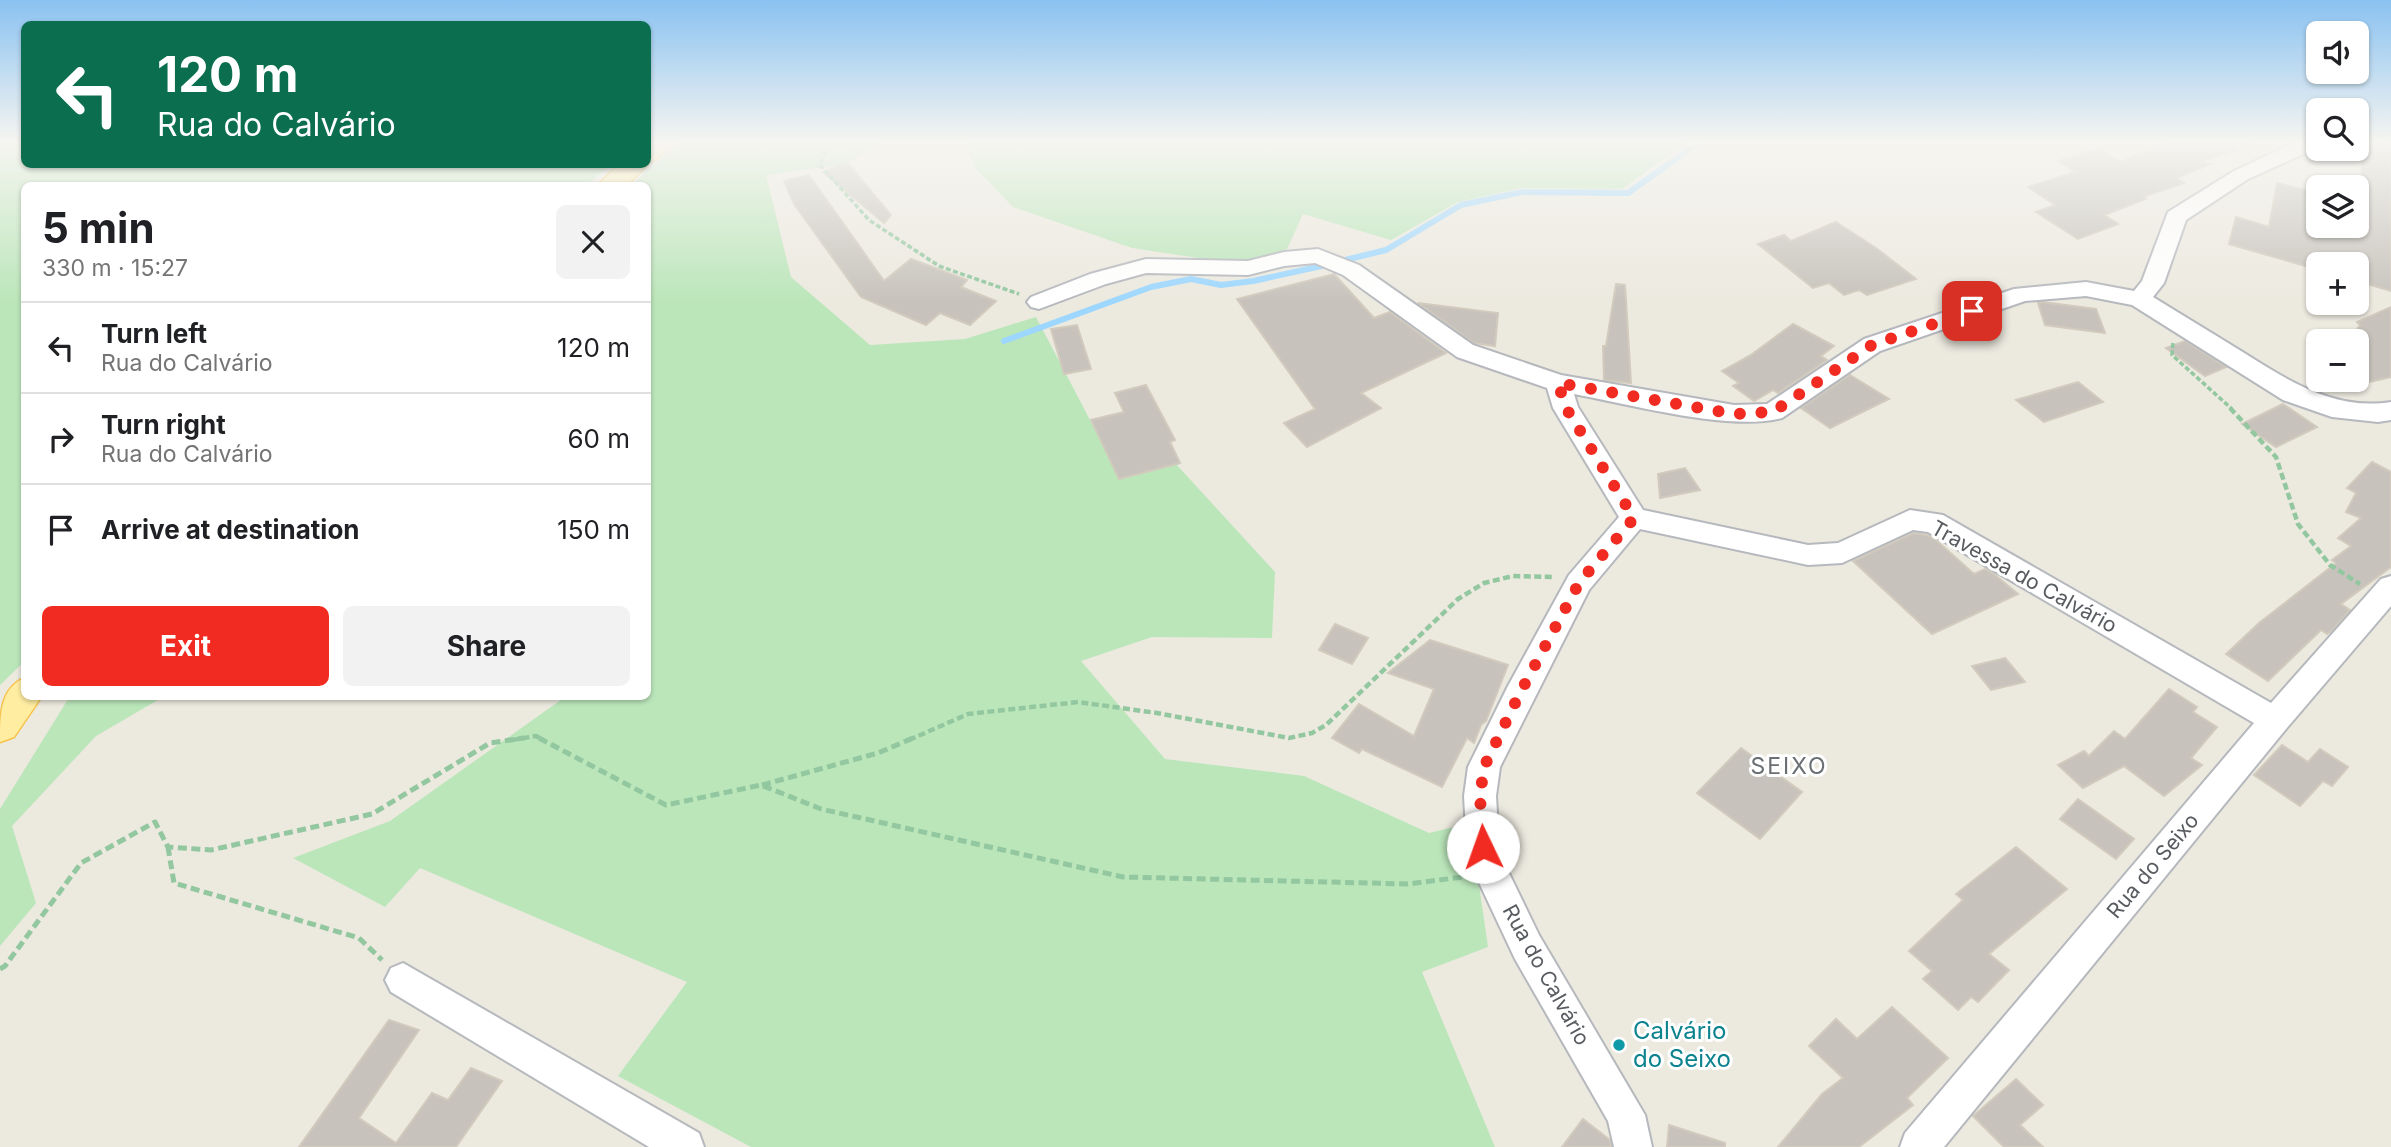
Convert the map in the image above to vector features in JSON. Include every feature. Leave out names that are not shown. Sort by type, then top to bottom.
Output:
[{"type":"main road","points":[[0,726],[21,698]]},
{"type":"street","points":[[2139,299],[2153,283],[2176,217],[2211,195]]},
{"type":"street","points":[[1039,302],[1098,279],[1146,266],[1210,270],[1248,268],[1284,259],[1318,256],[1351,270],[1465,351],[1558,383],[1734,414],[1773,412],[1872,345],[2022,294],[2086,289],[2139,299],[2292,394],[2332,408],[2378,413],[2391,411]]},
{"type":"street","points":[[1558,383],[1566,408],[1634,518]]},
{"type":"street","name":"Rua do Calvário","points":[[1633,1147],[1626,1115],[1527,947],[1492,874],[1483,847],[1480,796],[1484,767],[1579,583],[1634,518]]},
{"type":"street","name":"Travessa do Calvário","points":[[1634,518],[1808,555],[1842,553],[1910,520],[1933,522],[2275,720]]},
{"type":"street","name":"Rua do Seixo","points":[[1919,1147],[2275,720],[2386,593]]},
{"type":"street","points":[[403,980],[685,1147]]},
{"type":"path","points":[[846,195],[869,220],[939,266],[1039,302]]},
{"type":"path","points":[[2175,321],[2172,355],[2233,410],[2276,457],[2298,524],[2330,565],[2386,593]]},
{"type":"path","points":[[167,847],[211,850],[372,814],[490,743],[536,736],[666,805],[761,785],[878,753],[968,714],[1053,703],[1078,702],[1157,713],[1289,738],[1312,733],[1326,724],[1458,599],[1484,583],[1513,576],[1539,575],[1579,583]]},
{"type":"path","points":[[761,785],[821,809],[1123,877],[1408,884],[1492,874]]},
{"type":"path","points":[[0,969],[5,966],[81,863],[155,822],[167,847],[174,883],[359,938],[403,980]]},
{"type":"green space","points":[[0,195],[21,195],[21,665],[0,685]]},
{"type":"green space","points":[[651,195],[771,195],[791,277],[870,345],[965,339],[1036,317],[1121,479],[1175,463],[1275,572],[1272,638],[1152,637],[1081,661],[1165,759],[1304,776],[1429,833],[1470,823],[1488,947],[1422,972],[1495,1147],[751,1147],[618,1076],[687,982],[420,868],[385,907],[293,858],[390,821],[561,700],[651,700]]},
{"type":"green space","points":[[1001,195],[1492,195],[1458,202],[1391,240],[1303,214],[1287,249],[1267,258],[1225,262],[1132,248],[1013,207]]},
{"type":"green space","points":[[68,700],[158,700],[96,736],[12,826],[36,903],[0,946],[0,809]]},
{"type":"building","points":[[790,195],[823,195],[884,281],[911,259],[967,280],[961,287],[996,301],[970,325],[940,313],[926,325],[861,297]]},
{"type":"building","points":[[850,195],[874,195],[891,215],[884,223]]},
{"type":"building","points":[[2039,195],[2149,195],[2142,197],[2146,199],[2104,215],[2118,224],[2078,239],[2036,212],[2055,205]]},
{"type":"building","points":[[2275,195],[2306,195],[2306,238],[2369,238],[2369,195],[2391,195],[2391,291],[2369,285],[2369,252],[2306,252],[2306,266],[2229,244],[2236,217],[2269,227]]},
{"type":"building","points":[[1836,222],[1916,279],[1867,295],[1859,290],[1844,295],[1829,283],[1813,288],[1758,244],[1784,235],[1791,241]]},
{"type":"building","points":[[1334,274],[1374,318],[1390,312],[1446,353],[1361,393],[1381,408],[1307,447],[1284,423],[1315,409],[1237,299]]},
{"type":"building","points":[[1616,284],[1625,285],[1631,383],[1604,380],[1603,346],[1606,346]]},
{"type":"building","points":[[1418,303],[1498,313],[1495,346],[1474,343]]},
{"type":"building","points":[[2038,303],[2096,309],[2105,333],[2045,325]]},
{"type":"building","points":[[2391,307],[2391,377],[2369,382],[2369,329],[2357,329],[2360,325],[2357,322]]},
{"type":"building","points":[[1793,324],[1834,346],[1821,356],[1827,360],[1778,393],[1773,390],[1754,401],[1733,386],[1739,383],[1722,371],[1751,355]]},
{"type":"building","points":[[1077,325],[1091,369],[1064,374],[1051,329]]},
{"type":"building","points":[[2185,341],[2226,367],[2205,376],[2166,348]]},
{"type":"building","points":[[1850,375],[1889,399],[1830,428],[1801,408]]},
{"type":"building","points":[[2078,382],[2103,402],[2044,422],[2016,400]]},
{"type":"building","points":[[1146,385],[1175,440],[1170,442],[1180,463],[1119,479],[1091,420],[1124,412],[1115,393]]},
{"type":"building","points":[[2283,404],[2317,427],[2276,447],[2242,424]]},
{"type":"building","points":[[2372,462],[2391,472],[2391,567],[2341,604],[2350,610],[2333,630],[2327,634],[2321,630],[2268,681],[2226,654],[2259,623],[2336,563],[2332,560],[2351,546],[2338,538],[2361,518],[2346,512],[2356,493],[2347,488]]},
{"type":"building","points":[[1685,468],[1700,490],[1660,498],[1658,474]]},
{"type":"building","points":[[1913,533],[1935,539],[1974,574],[1985,569],[2018,594],[1932,634],[1853,561]]},
{"type":"building","points":[[1335,624],[1368,638],[1352,664],[1319,650]]},
{"type":"building","points":[[1430,640],[1508,665],[1486,721],[1481,725],[1474,743],[1467,738],[1442,787],[1362,749],[1359,753],[1332,738],[1359,704],[1414,736],[1434,689],[1388,673]]},
{"type":"building","points":[[2005,658],[2025,682],[1991,690],[1972,666]]},
{"type":"building","points":[[2169,689],[2197,707],[2193,712],[2217,727],[2191,758],[2202,765],[2164,796],[2124,766],[2083,788],[2058,765],[2084,751],[2089,756],[2114,731],[2125,739]]},
{"type":"building","points":[[2282,745],[2308,762],[2320,749],[2348,767],[2332,786],[2323,781],[2300,806],[2254,775]]},
{"type":"building","points":[[1741,748],[1802,792],[1760,839],[1697,793]]},
{"type":"building","points":[[2078,799],[2134,839],[2116,859],[2060,819]]},
{"type":"building","points":[[2016,847],[2067,889],[1989,954],[2009,970],[1978,1002],[1971,997],[1958,1010],[1923,979],[1932,971],[1909,951],[1963,900],[1956,894]]},
{"type":"building","points":[[1892,1007],[1948,1058],[1907,1098],[1913,1105],[1859,1147],[1778,1147],[1822,1094],[1843,1078],[1809,1046],[1836,1019],[1857,1039]]},
{"type":"building","points":[[389,1020],[419,1030],[359,1118],[396,1143],[432,1093],[448,1100],[471,1068],[502,1081],[456,1147],[299,1147]]},
{"type":"building","points":[[2016,1079],[2043,1105],[2020,1125],[2043,1147],[2004,1147],[1973,1116]]},
{"type":"building","points":[[1583,1119],[1610,1140],[1611,1147],[1562,1147]]},
{"type":"building","points":[[1669,1125],[1725,1143],[1725,1147],[1667,1147]]},
{"type":"waterway","points":[[1341,261],[1386,250],[1461,205],[1510,195]]},
{"type":"waterway","points":[[1004,341],[1151,287],[1191,279],[1221,285],[1253,281],[1326,265]]},
{"type":"place","name":"Calvário do Seixo","points":[[1619,1045]]},
{"type":"district","name":"SEIXO","points":[[1789,766]]},
{"type":"route","points":[[1483,847],[1480,796],[1484,767],[1579,583],[1634,518],[1566,408],[1558,383],[1734,414],[1773,412],[1872,345],[1972,311]]}]
